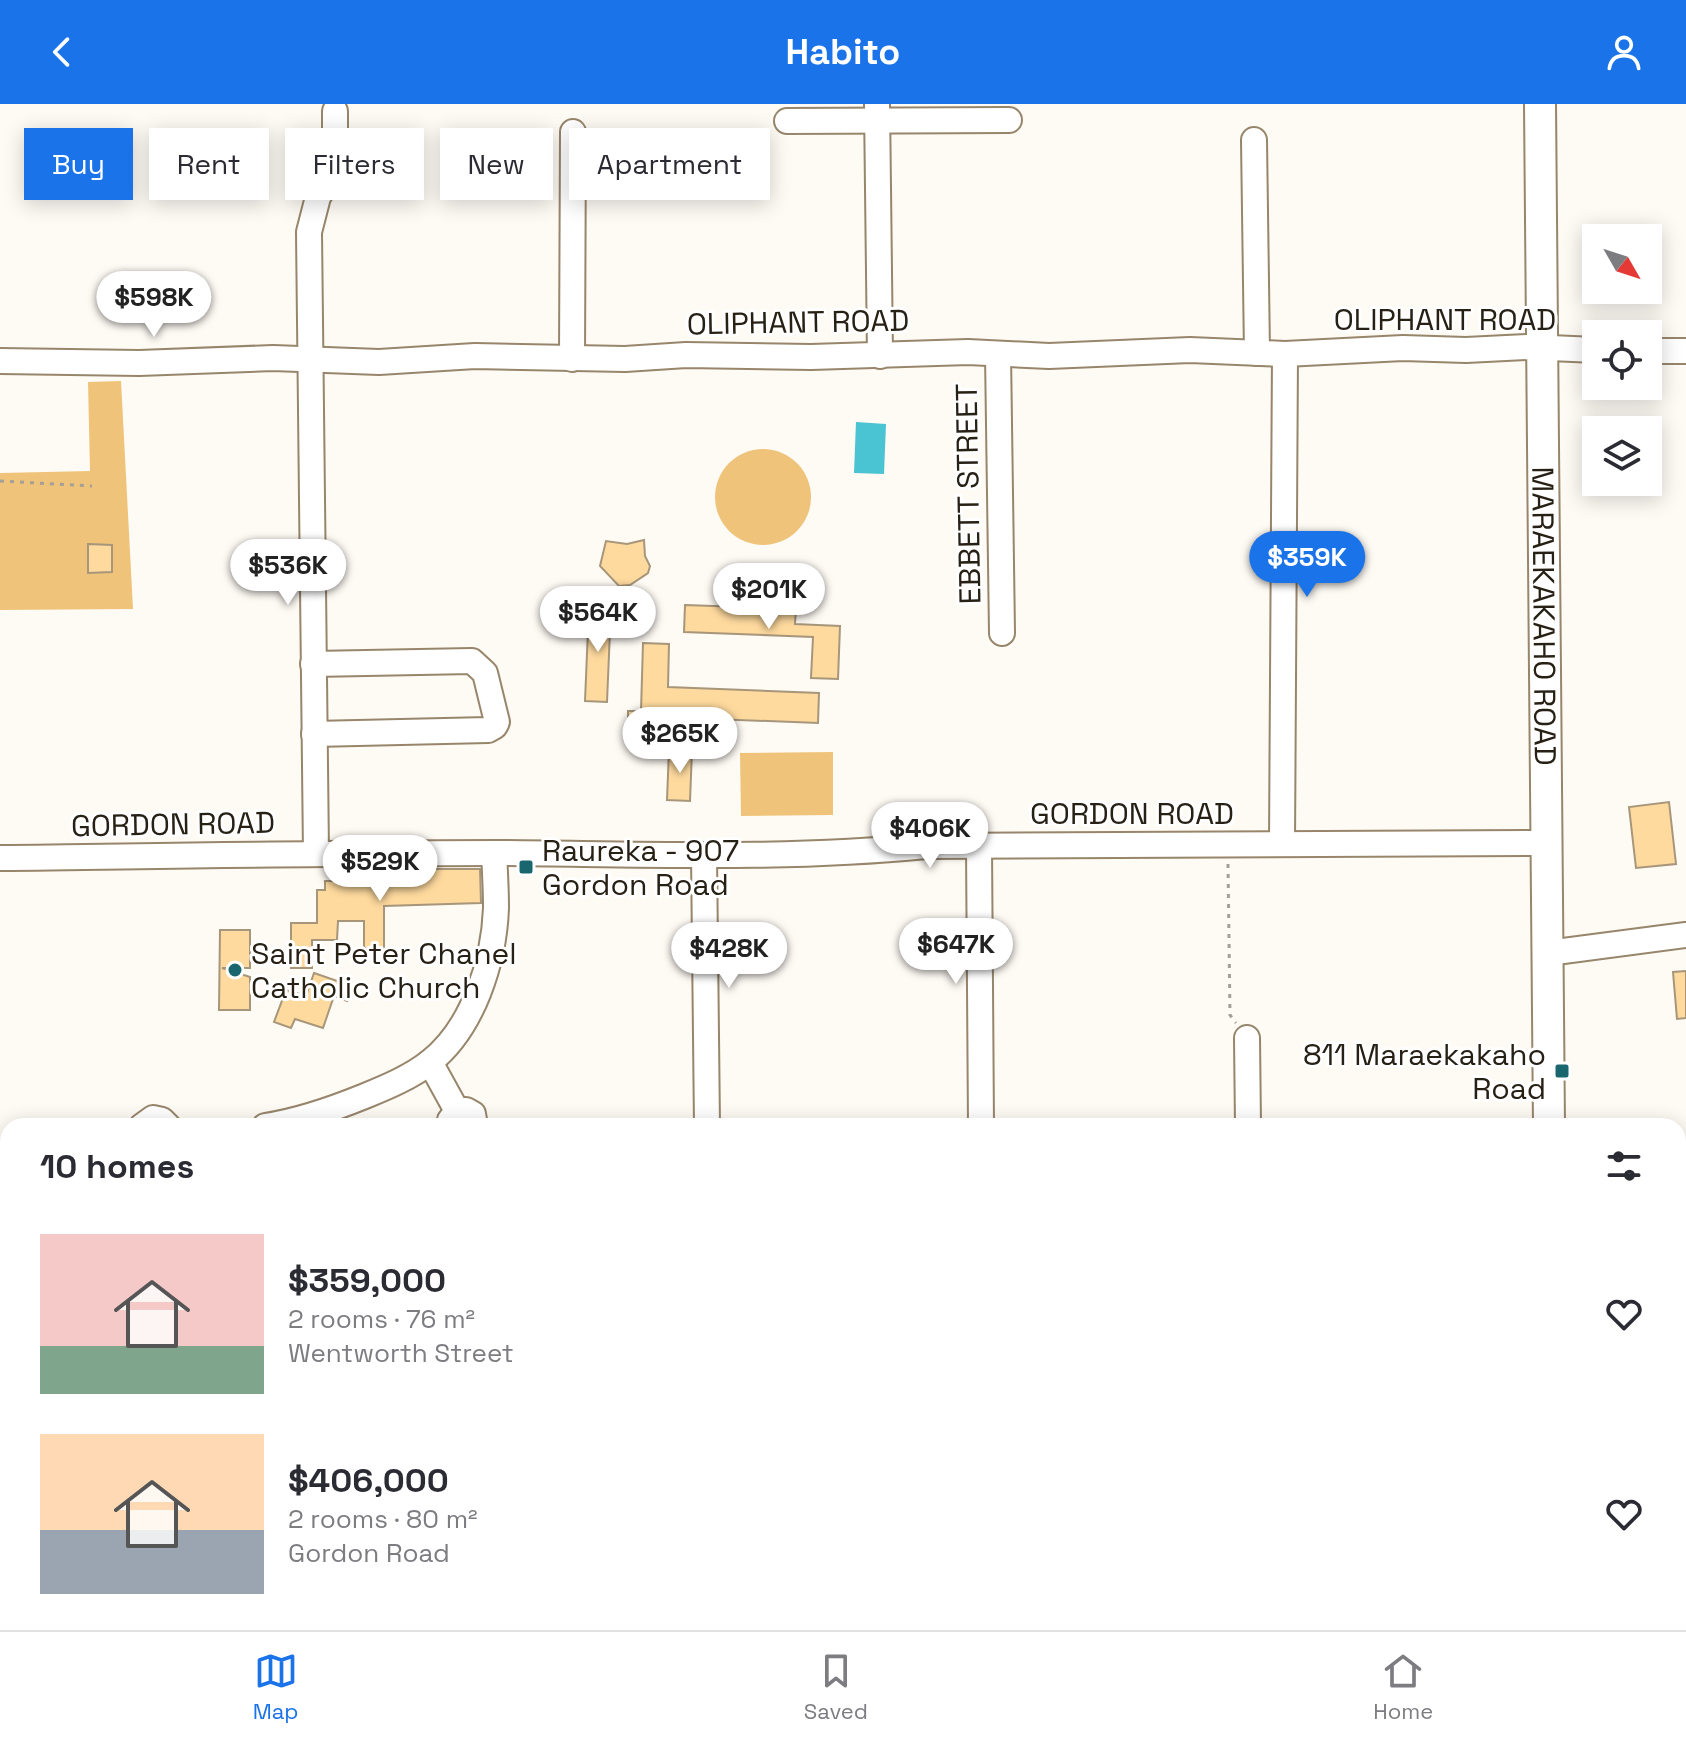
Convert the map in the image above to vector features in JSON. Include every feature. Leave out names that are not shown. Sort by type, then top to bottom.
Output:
[{"type":"main road","name":"MARAEKAKAHO ROAD","points":[[1540,104],[1549,1118]]},
{"type":"street","points":[[316,854],[308,358],[309,232],[318,197],[335,163],[335,111]]},
{"type":"street","points":[[787,121],[877,113],[1009,120]]},
{"type":"street","points":[[877,113],[880,356]]},
{"type":"street","points":[[1254,140],[1257,353]]},
{"type":"street","points":[[572,359],[573,200]]},
{"type":"street","name":"OLIPHANT ROAD","points":[[0,361],[139,363],[308,358],[379,362],[475,356],[572,359],[716,354],[880,356],[928,352],[1049,356],[1190,350],[1285,354],[1403,348],[1582,350]]},
{"type":"street","points":[[1662,351],[1686,351]]},
{"type":"street","name":"EBBETT STREET","points":[[998,354],[1002,633]]},
{"type":"street","points":[[1282,844],[1285,354]]},
{"type":"street","points":[[313,664],[472,661],[485,673],[497,722],[488,730],[314,734]]},
{"type":"street","name":"GORDON ROAD","points":[[0,858],[494,853],[704,855],[863,853],[926,846],[1546,843]]},
{"type":"street","points":[[979,846],[981,1118]]},
{"type":"street","points":[[301,1118],[356,1100],[412,1074],[430,1062],[464,1020],[482,981],[493,934],[496,909],[494,853]]},
{"type":"street","points":[[704,855],[707,1118]]},
{"type":"street","points":[[1548,953],[1686,935]]},
{"type":"street","points":[[1247,1038],[1248,1118]]},
{"type":"street","points":[[430,1062],[459,1118]]},
{"type":"path","points":[[0,481],[92,486]]},
{"type":"path","points":[[1228,844],[1230,1015],[1247,1038]]},
{"type":"shaded area","points":[[121,381],[133,609],[0,610],[0,473],[90,471],[88,382]]},
{"type":"shaded area","points":[[763,449],[781,453],[797,463],[807,479],[811,497],[807,515],[797,531],[781,541],[763,545],[745,541],[729,531],[719,515],[715,497],[719,479],[729,463],[745,453]]},
{"type":"shaded area","points":[[833,752],[833,815],[741,816],[740,753]]},
{"type":"water","points":[[856,422],[886,424],[884,474],[854,473]]},
{"type":"building","points":[[644,540],[645,556],[650,566],[648,573],[630,585],[619,586],[600,566],[606,541],[627,544]]},
{"type":"building","points":[[88,544],[112,545],[112,572],[88,573]]},
{"type":"building","points":[[685,605],[796,609],[795,624],[840,626],[838,679],[811,678],[813,637],[684,632]]},
{"type":"building","points":[[589,606],[611,607],[607,702],[585,701]]},
{"type":"building","points":[[643,643],[669,644],[668,687],[819,693],[818,723],[660,717],[659,732],[628,731],[628,711],[641,711]]},
{"type":"building","points":[[669,749],[692,750],[690,801],[667,800]]},
{"type":"building","points":[[1669,802],[1676,864],[1636,868],[1629,807]]},
{"type":"building","points":[[362,869],[480,869],[481,903],[384,906],[384,948],[364,948],[364,921],[338,921],[337,940],[312,940],[312,968],[291,968],[291,923],[317,923],[317,890],[325,890],[325,881],[362,881]]},
{"type":"building","name":"Saint Peter Chanel Catholic Church","points":[[220,930],[250,930],[250,968],[222,968],[250,977],[250,1010],[219,1010]]},
{"type":"building","points":[[1686,971],[1686,1018],[1677,1019],[1673,972]]},
{"type":"building","points":[[314,973],[352,986],[347,1001],[334,996],[323,1028],[295,1019],[291,1028],[274,1022],[286,990],[306,996]]},
{"type":"place","name":"Raureka - 907 Gordon Road","points":[[526,867]]},
{"type":"place","name":"Saint Peter Chanel Catholic Church","points":[[235,970]]},
{"type":"place","name":"811 Maraekakaho Road","points":[[1562,1071]]}]
